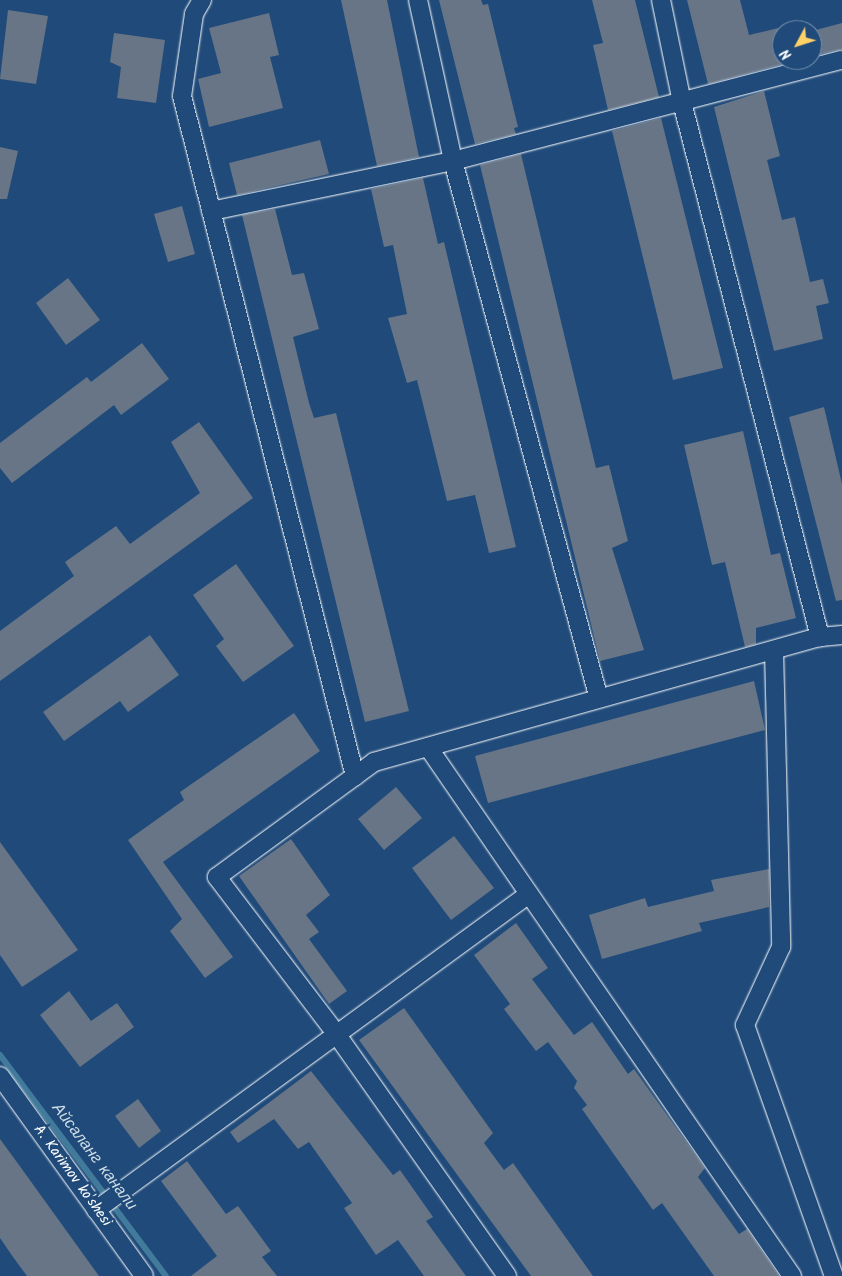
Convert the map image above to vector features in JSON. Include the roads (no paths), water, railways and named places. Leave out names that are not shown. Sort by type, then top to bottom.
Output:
[{"type":"street","points":[[202,0],[194,14],[182,96],[355,776]]},
{"type":"street","points":[[418,0],[453,161],[599,699]]},
{"type":"street","points":[[661,0],[682,102],[820,637]]},
{"type":"street","points":[[211,211],[453,161],[842,60]]},
{"type":"street","points":[[507,1276],[338,1036],[216,877],[374,762],[820,637],[842,635]]},
{"type":"street","points":[[774,650],[781,947],[745,1025],[834,1276]]},
{"type":"street","points":[[428,747],[792,1276]]},
{"type":"street","points":[[96,1210],[338,1036],[529,894]]},
{"type":"street","name":"A. Karimov ko'shesi","points":[[0,1076],[144,1276]]},
{"type":"waterway","name":"Айсаланг канали","points":[[0,1055],[166,1276]]}]
